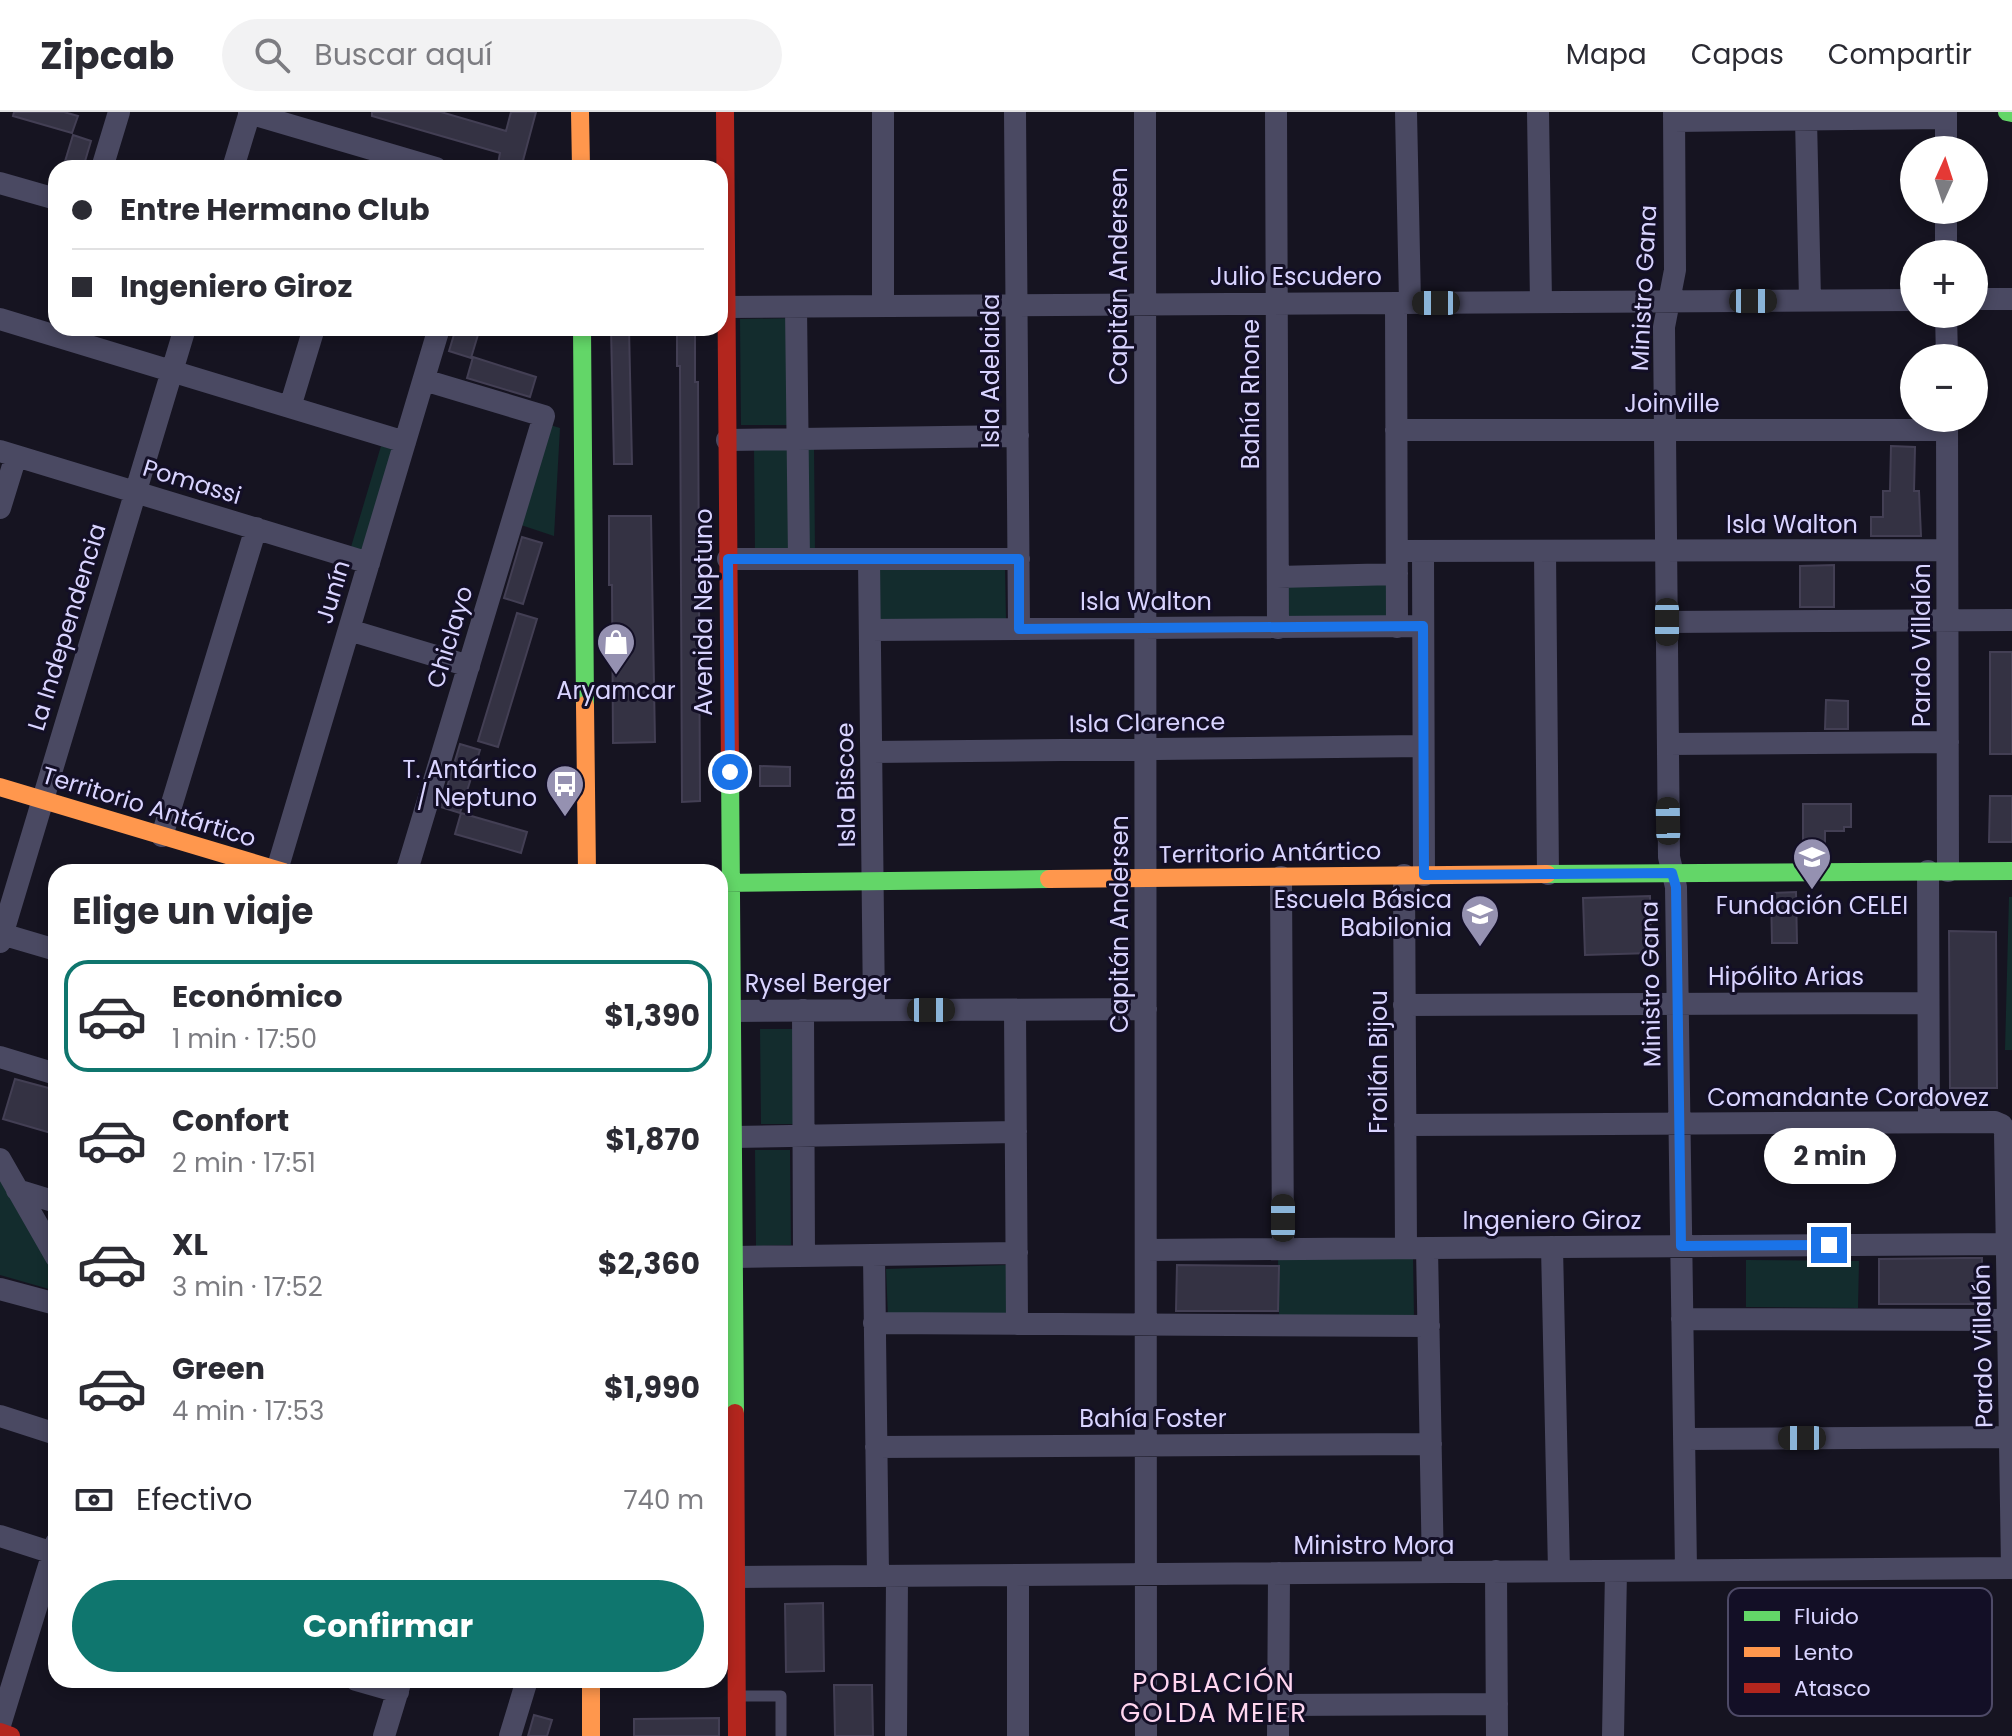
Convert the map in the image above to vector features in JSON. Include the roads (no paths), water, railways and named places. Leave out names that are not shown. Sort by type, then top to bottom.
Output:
[{"type":"main road","points":[[580,112],[581,160]]},
{"type":"main road","name":"Avenida Neptuno","points":[[725,112],[725,160]]},
{"type":"main road","points":[[582,336],[587,864]]},
{"type":"main road","name":"Avenida Neptuno","points":[[725,864],[726,336]]},
{"type":"main road","name":"Territorio Antártico","points":[[0,787],[256,864]]},
{"type":"main road","name":"Territorio Antártico","points":[[728,882],[2012,871]]},
{"type":"main road","name":"Avenida Neptuno","points":[[728,946],[737,1736]]},
{"type":"main road","points":[[591,1688],[591,1736]]},
{"type":"main road","points":[[0,1732],[11,1736]]},
{"type":"street","points":[[104,160],[119,112]]},
{"type":"street","points":[[235,160],[249,112],[365,158]]},
{"type":"street","points":[[883,112],[883,306]]},
{"type":"street","name":"Isla Adelaida","points":[[1015,112],[1019,629]]},
{"type":"street","name":"Capitán Andersen","points":[[1145,112],[1146,1736]]},
{"type":"street","name":"Bahía Rhone","points":[[1276,112],[1278,628]]},
{"type":"street","points":[[1397,627],[1396,430],[1403,303],[1406,112]]},
{"type":"street","points":[[1538,112],[1541,302]]},
{"type":"street","points":[[1674,116],[1806,119],[1946,115],[1946,136]]},
{"type":"street","name":"Ministro Gana","points":[[1674,116],[1675,270],[1664,327],[1669,857],[1676,887],[1686,1570]]},
{"type":"street","points":[[1806,119],[1810,300]]},
{"type":"street","points":[[0,183],[48,197]]},
{"type":"street","points":[[1988,299],[2012,299]]},
{"type":"street","name":"Julio Escudero","points":[[728,307],[1900,300]]},
{"type":"street","points":[[796,307],[799,559]]},
{"type":"street","points":[[0,319],[48,329]]},
{"type":"street","points":[[70,336],[172,371],[405,442]]},
{"type":"street","name":"La Independencia","points":[[1,938],[183,336]]},
{"type":"street","points":[[290,407],[312,336]]},
{"type":"street","name":"Junín","points":[[282,864],[437,336]]},
{"type":"street","name":"Chiclayo","points":[[409,864],[544,416],[424,380]]},
{"type":"street","name":"Joinville","points":[[1396,430],[1665,430],[1900,425]]},
{"type":"street","name":"Pardo Villalón","points":[[1929,1122],[1928,1003],[1948,742],[1947,432]]},
{"type":"street","points":[[727,440],[1018,436]]},
{"type":"street","points":[[0,508],[8,453]]},
{"type":"street","name":"Pomassi","points":[[8,453],[369,563]]},
{"type":"street","points":[[162,836],[256,528]]},
{"type":"street","name":"Isla Walton","points":[[1397,551],[1947,550]]},
{"type":"street","name":"Froilán Bijou","points":[[1423,551],[1423,746],[1404,1005],[1405,1125],[1416,1248],[1429,1326],[1433,1572]]},
{"type":"street","points":[[1545,551],[1548,874]]},
{"type":"street","points":[[728,559],[1019,559]]},
{"type":"street","name":"Isla Biscoe","points":[[869,559],[874,1010]]},
{"type":"street","points":[[1278,577],[1397,574]]},
{"type":"street","points":[[1667,622],[2012,620]]},
{"type":"street","name":"Isla Walton","points":[[870,630],[1423,626]]},
{"type":"street","points":[[349,630],[469,666]]},
{"type":"street","points":[[1668,744],[1948,742]]},
{"type":"street","name":"Isla Clarence","points":[[872,752],[1423,746]]},
{"type":"street","points":[[1281,877],[1283,1249]]},
{"type":"street","points":[[1,938],[48,948]]},
{"type":"street","name":"Hipólito Arias","points":[[1404,1005],[1928,1003]]},
{"type":"street","name":"Rysel Berger","points":[[731,1011],[1146,1009]]},
{"type":"street","points":[[803,1010],[804,1256]]},
{"type":"street","points":[[1015,1010],[1017,1324]]},
{"type":"street","points":[[0,1057],[48,1072]]},
{"type":"street","name":"Comandante Cordovez","points":[[1405,1125],[1995,1122],[2002,1125]]},
{"type":"street","name":"Pardo Villalón","points":[[2002,1125],[2005,1132],[2012,1568]]},
{"type":"street","points":[[732,1137],[1016,1132]]},
{"type":"street","points":[[0,1159],[48,1243]]},
{"type":"street","points":[[17,1190],[48,1200]]},
{"type":"street","name":"Ingeniero Giroz","points":[[1146,1250],[2007,1244]]},
{"type":"street","points":[[1552,1247],[1559,1571]]},
{"type":"street","points":[[733,1257],[1017,1253]]},
{"type":"street","points":[[874,1255],[876,1447],[896,1736]]},
{"type":"street","points":[[0,1289],[48,1302]]},
{"type":"street","points":[[1682,1319],[2008,1320]]},
{"type":"street","points":[[874,1323],[1429,1326]]},
{"type":"street","points":[[0,1416],[48,1431]]},
{"type":"street","points":[[1684,1439],[2010,1437]]},
{"type":"street","name":"Bahía Foster","points":[[876,1447],[1431,1444]]},
{"type":"street","points":[[0,1536],[48,1546]]},
{"type":"street","name":"Ministro Mora","points":[[736,1577],[2012,1568]]},
{"type":"street","points":[[1496,1571],[1497,1736]]},
{"type":"street","points":[[1613,1736],[1616,1571]]},
{"type":"street","points":[[1278,1736],[1279,1573]]},
{"type":"street","points":[[1018,1575],[1018,1736]]},
{"type":"street","points":[[0,1725],[48,1592]]},
{"type":"street","points":[[384,1736],[399,1688]]},
{"type":"street","points":[[510,1736],[525,1688]]},
{"type":"street","points":[[1278,1705],[1497,1704]]},
{"type":"lane","points":[[736,1696],[781,1696],[781,1736]]},
{"type":"place","name":"Aryamcar","points":[[616,676]]},
{"type":"place","name":"T. Antártico / Neptuno","points":[[565,818]]},
{"type":"place","name":"Fundación CELEI","points":[[1812,891]]},
{"type":"place","name":"Escuela Básica Babilonia","points":[[1480,948]]},
{"type":"district","name":"POBLACIÓN GOLDA MEIER","points":[[1214,1698]]}]
